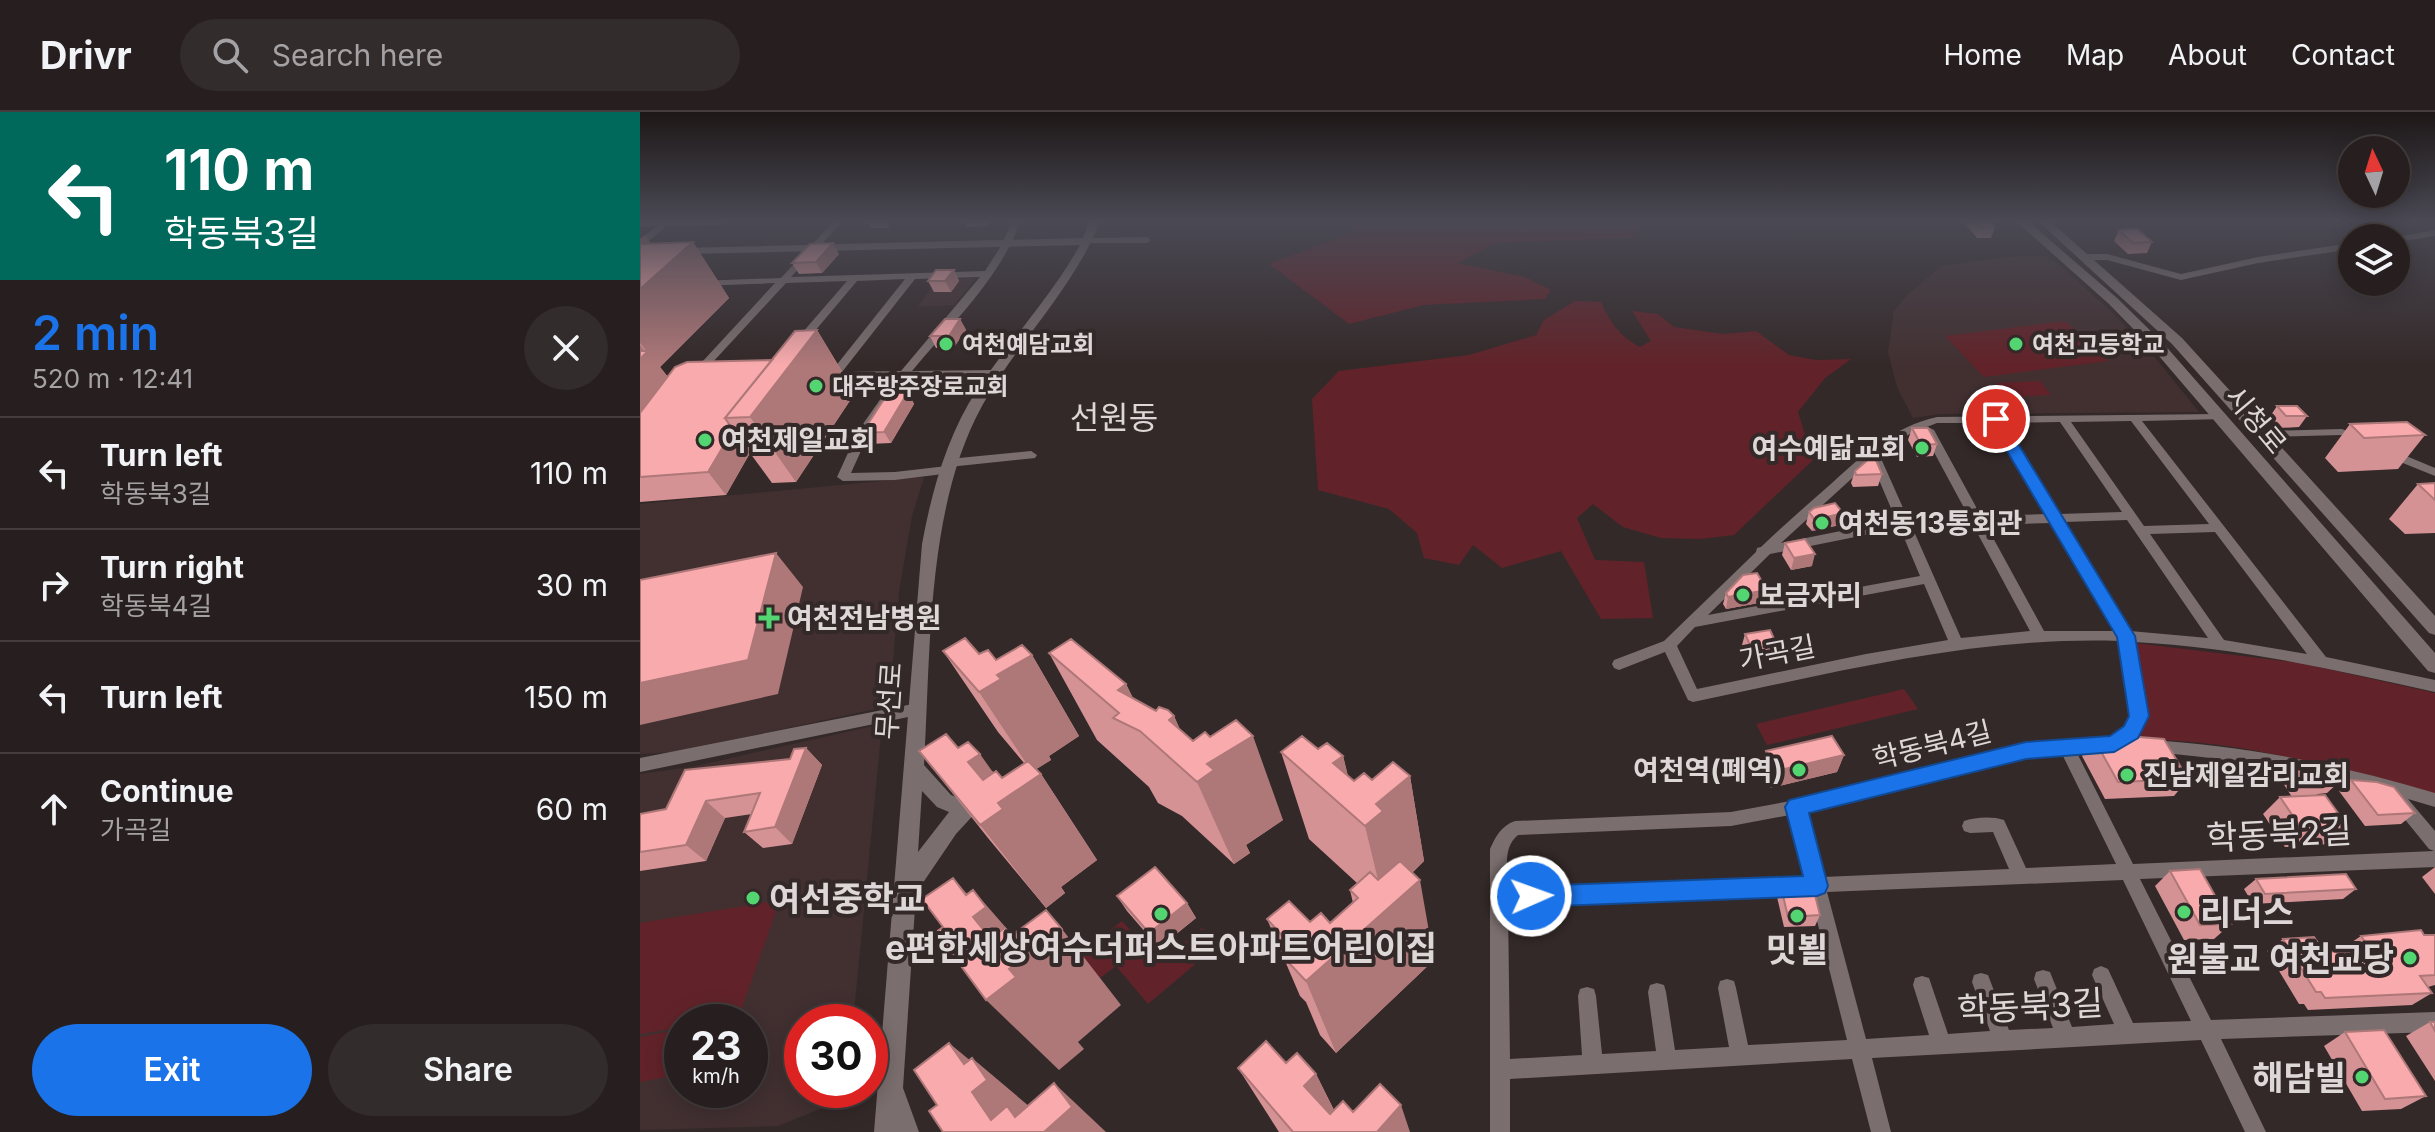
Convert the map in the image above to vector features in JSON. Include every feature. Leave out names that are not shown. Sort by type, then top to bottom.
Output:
[{"type":"street","points":[[681,383],[693,377],[795,270]]},
{"type":"street","points":[[990,270],[905,373],[869,427],[843,477],[863,478],[1031,455]]},
{"type":"street","name":"무선로","points":[[887,1132],[930,544],[948,466],[968,417],[1069,270]]},
{"type":"street","name":"시청로","points":[[2078,270],[2136,323],[2435,666]]},
{"type":"street","name":"시청로","points":[[2099,270],[2177,341],[2435,628]]},
{"type":"street","points":[[2150,270],[2176,277],[2218,270]]},
{"type":"street","points":[[683,284],[987,274]]},
{"type":"street","points":[[834,375],[912,277]]},
{"type":"street","points":[[792,352],[854,279]]},
{"type":"street","points":[[818,375],[996,373]]},
{"type":"street","points":[[693,377],[709,377]]},
{"type":"street","points":[[1619,664],[1669,645],[1761,551],[1873,453],[1898,435],[1924,423],[1996,419],[2220,417]]},
{"type":"street","points":[[2063,418],[2220,645]]},
{"type":"street","points":[[2134,418],[2320,660]]},
{"type":"street","points":[[1996,419],[2126,636],[2139,716],[2131,732],[2114,744]]},
{"type":"street","points":[[1924,423],[2040,636]]},
{"type":"street","points":[[2263,434],[2342,432],[2435,472]]},
{"type":"street","points":[[1873,453],[1957,644]]},
{"type":"street","points":[[1761,551],[1904,523],[2130,516]]},
{"type":"street","points":[[2141,530],[2218,528]]},
{"type":"street","points":[[2349,569],[2381,568]]},
{"type":"street","name":"가곡길","points":[[1691,623],[1927,579]]},
{"type":"street","name":"가곡길","points":[[1669,645],[1693,696],[1957,644],[2040,636],[2126,636],[2220,645],[2320,660],[2435,686]]},
{"type":"street","points":[[640,765],[918,709]]},
{"type":"street","name":"학동북4길","points":[[1500,1132],[1499,849],[1505,836],[1515,828],[1731,819],[1796,807],[2026,751],[2114,744],[2229,752],[2387,785],[2435,800]]},
{"type":"street","points":[[2066,746],[2256,1132]]},
{"type":"street","points":[[905,890],[948,827],[967,810],[944,801],[914,768]]},
{"type":"street","points":[[2387,785],[2435,844]]},
{"type":"street","points":[[1796,807],[1881,1132]]},
{"type":"street","points":[[1970,826],[1998,825],[2021,877]]},
{"type":"street","name":"학동북2길","points":[[2127,872],[2435,859]]},
{"type":"street","points":[[1500,898],[2127,872]]},
{"type":"street","points":[[2101,975],[2128,1033]]},
{"type":"street","points":[[2043,979],[2066,1037]]},
{"type":"street","points":[[1981,982],[2003,1040]]},
{"type":"street","points":[[1922,985],[1941,1043]]},
{"type":"street","points":[[1727,988],[1740,1055]]},
{"type":"street","points":[[1657,992],[1667,1059]]},
{"type":"street","points":[[1587,996],[1593,1064]]},
{"type":"street","points":[[2205,1029],[2435,1022]]},
{"type":"street","name":"학동북3길","points":[[1859,1048],[2205,1029]]},
{"type":"street","points":[[1500,1070],[1859,1048]]},
{"type":"street","points":[[891,1088],[906,1132]]},
{"type":"shaded area","points":[[1276,270],[1490,270],[1525,277],[1551,290],[1545,299],[1424,305],[1349,324]]},
{"type":"shaded area","name":"여천고등학교","points":[[1938,270],[2064,270],[2114,314],[2199,412],[1940,414],[1913,418],[1897,387],[1888,352],[1894,311],[1907,295]]},
{"type":"shaded area","points":[[973,278],[954,305],[918,307],[938,279]]},
{"type":"shaded area","points":[[1575,301],[1601,302],[1616,328],[1640,347],[1651,341],[1632,311],[1658,314],[1674,327],[1723,334],[1756,331],[1789,355],[1816,360],[1851,359],[1825,378],[1798,412],[1813,460],[1734,535],[1700,539],[1661,538],[1623,527],[1593,504],[1577,518],[1595,560],[1644,562],[1653,618],[1601,619],[1561,551],[1502,568],[1473,545],[1459,565],[1424,558],[1417,533],[1389,509],[1318,490],[1312,399],[1339,371],[1469,355],[1536,335],[1544,320]]},
{"type":"shaded area","points":[[2065,321],[2109,361],[1984,377],[1945,336]]},
{"type":"shaded area","points":[[2040,381],[2051,395],[2006,397],[1996,383]]},
{"type":"shaded area","name":"여천전남병원","points":[[924,477],[912,516],[899,591],[889,706],[676,752],[640,754],[640,504]]},
{"type":"shaded area","points":[[2135,643],[2300,663],[2435,693],[2435,795],[2322,765],[2246,749],[2168,740],[2129,740],[2147,719]]},
{"type":"shaded area","points":[[1904,689],[1918,709],[1767,745],[1756,724]]},
{"type":"shaded area","name":"여선중학교","points":[[882,724],[855,1004],[784,1004],[784,1108],[822,1108],[778,1126],[640,1130],[640,774],[691,767]]},
{"type":"shaded area","points":[[780,900],[743,1004],[664,1004],[664,1030],[640,1034],[640,923]]},
{"type":"shaded area","points":[[1122,921],[1159,963],[1202,928],[1218,945],[1148,1004],[1116,966],[1088,987],[1069,963]]},
{"type":"shaded area","points":[[664,1032],[664,1077],[640,1082],[640,1037]]},
{"type":"building","points":[[640,270],[662,270],[640,289]]},
{"type":"building","points":[[936,270],[954,270],[945,281],[928,281]]},
{"type":"building","points":[[945,319],[960,319],[949,336],[930,336]]},
{"type":"building","points":[[817,330],[750,417],[725,418],[795,331]]},
{"type":"building","points":[[772,360],[725,418],[733,430],[708,472],[640,477],[640,413],[675,367],[687,362]]},
{"type":"building","points":[[908,392],[884,432],[862,433],[888,393]]},
{"type":"building","points":[[2277,406],[2297,406],[2307,416],[2286,416]]},
{"type":"building","points":[[2407,422],[2425,435],[2364,438],[2350,424]]},
{"type":"building","points":[[1912,428],[1928,428],[1937,444],[1921,445]]},
{"type":"building","points":[[1870,458],[1875,458],[1882,474],[1856,475],[1855,471]]},
{"type":"building","points":[[2435,483],[2435,500],[2418,484]]},
{"type":"building","points":[[1835,503],[1843,513],[1815,520],[1809,512],[1814,508]]},
{"type":"building","points":[[1805,539],[1815,554],[1794,558],[1785,543]]},
{"type":"building","points":[[776,553],[748,660],[640,683],[640,580]]},
{"type":"building","points":[[1757,573],[1767,590],[1728,597],[1726,593],[1743,575]]},
{"type":"building","points":[[1770,630],[1777,645],[1752,649],[1745,634]]},
{"type":"building","points":[[965,638],[979,654],[988,650],[996,660],[1022,645],[1032,655],[997,675],[1001,679],[979,692],[943,651]]},
{"type":"building","points":[[1071,639],[1126,684],[1118,690],[1156,711],[1159,707],[1168,710],[1174,716],[1169,720],[1193,741],[1205,732],[1210,737],[1236,720],[1253,736],[1207,764],[1214,770],[1197,782],[1140,731],[1113,718],[1119,713],[1049,653]]},
{"type":"building","points":[[946,734],[958,748],[968,742],[980,754],[968,762],[983,780],[996,771],[1002,778],[1028,761],[1041,774],[998,803],[1003,809],[980,825],[919,751]]},
{"type":"building","points":[[1302,736],[1318,749],[1327,743],[1343,756],[1333,763],[1354,781],[1364,773],[1372,780],[1393,762],[1410,776],[1376,804],[1383,811],[1365,826],[1281,752]]},
{"type":"building","points":[[1832,736],[1844,755],[1776,771],[1766,751]]},
{"type":"building","points":[[2127,736],[2164,739],[2188,779],[2118,782],[2094,739]]},
{"type":"building","points":[[806,748],[775,827],[744,832],[760,793],[706,801],[686,845],[640,852],[640,814],[666,809],[685,770],[790,759],[794,749]]},
{"type":"building","points":[[2288,763],[2329,769],[2339,782],[2304,787]]},
{"type":"building","points":[[2351,780],[2394,787],[2415,813],[2378,815]]},
{"type":"building","points":[[2325,795],[2349,828],[2303,831],[2280,797]]},
{"type":"building","points":[[1400,861],[1420,880],[1306,981],[1288,962],[1298,953],[1267,919],[1289,901],[1310,922],[1321,913],[1330,923],[1358,898],[1350,890],[1370,872],[1378,880]]},
{"type":"building","points":[[1155,867],[1187,903],[1149,933],[1117,896]]},
{"type":"building","points":[[2200,869],[2231,924],[2200,925],[2170,871]]},
{"type":"building","points":[[2346,874],[2356,889],[2265,894],[2256,879]]},
{"type":"building","points":[[953,878],[966,895],[973,890],[986,907],[973,917],[990,938],[1005,928],[1011,936],[1046,910],[1062,929],[1009,969],[1016,977],[986,1000],[936,932],[943,927],[922,899]]},
{"type":"building","points":[[1806,886],[1808,896],[1815,895],[1820,915],[1788,917],[1781,887]]},
{"type":"building","points":[[2421,930],[2424,935],[2435,935],[2435,975],[2420,976],[2432,993],[2325,998],[2321,992],[2316,992],[2283,939],[2314,937],[2324,952],[2370,949],[2361,936]]},
{"type":"building","points":[[2384,1030],[2426,1096],[2385,1099],[2345,1032]]},
{"type":"building","points":[[1266,1041],[1286,1063],[1297,1053],[1316,1074],[1304,1086],[1330,1114],[1343,1101],[1353,1112],[1380,1084],[1401,1105],[1377,1132],[1293,1132],[1238,1068]]},
{"type":"building","points":[[949,1043],[964,1064],[972,1058],[987,1080],[972,1092],[991,1120],[1007,1106],[1015,1117],[1054,1083],[1072,1107],[1044,1132],[943,1132],[929,1111],[937,1105],[914,1070]]},
{"type":"place","name":"여천예담교회","points":[[946,344]]},
{"type":"place","name":"여천고등학교","points":[[2016,344]]},
{"type":"place","name":"대주방주장로교회","points":[[816,386]]},
{"type":"place","name":"여천제일교회","points":[[705,440]]},
{"type":"place","name":"여수예닮교회","points":[[1922,448]]},
{"type":"place","name":"여천동13통회관","points":[[1822,523]]},
{"type":"place","name":"보금자리","points":[[1743,595]]},
{"type":"place","name":"여천전남병원","points":[[769,618]]},
{"type":"place","name":"여천역(폐역)","points":[[1799,770]]},
{"type":"place","name":"진남제일감리교회","points":[[2127,775]]},
{"type":"place","name":"여선중학교","points":[[753,898]]},
{"type":"place","name":"리더스","points":[[2184,912]]},
{"type":"place","name":"e편한세상여수더퍼스트아파트어린이집","points":[[1161,914]]},
{"type":"place","name":"밋뵐","points":[[1797,916]]},
{"type":"place","name":"원불교 여천교당","points":[[2410,958]]},
{"type":"place","name":"해담빌","points":[[2362,1077]]},
{"type":"district","name":"선원동","points":[[1114,417]]},
{"type":"route","points":[[1531,896],[1817,886],[1796,807],[2026,751],[2114,744],[2131,732],[2139,716],[2126,636],[1996,419]]}]
